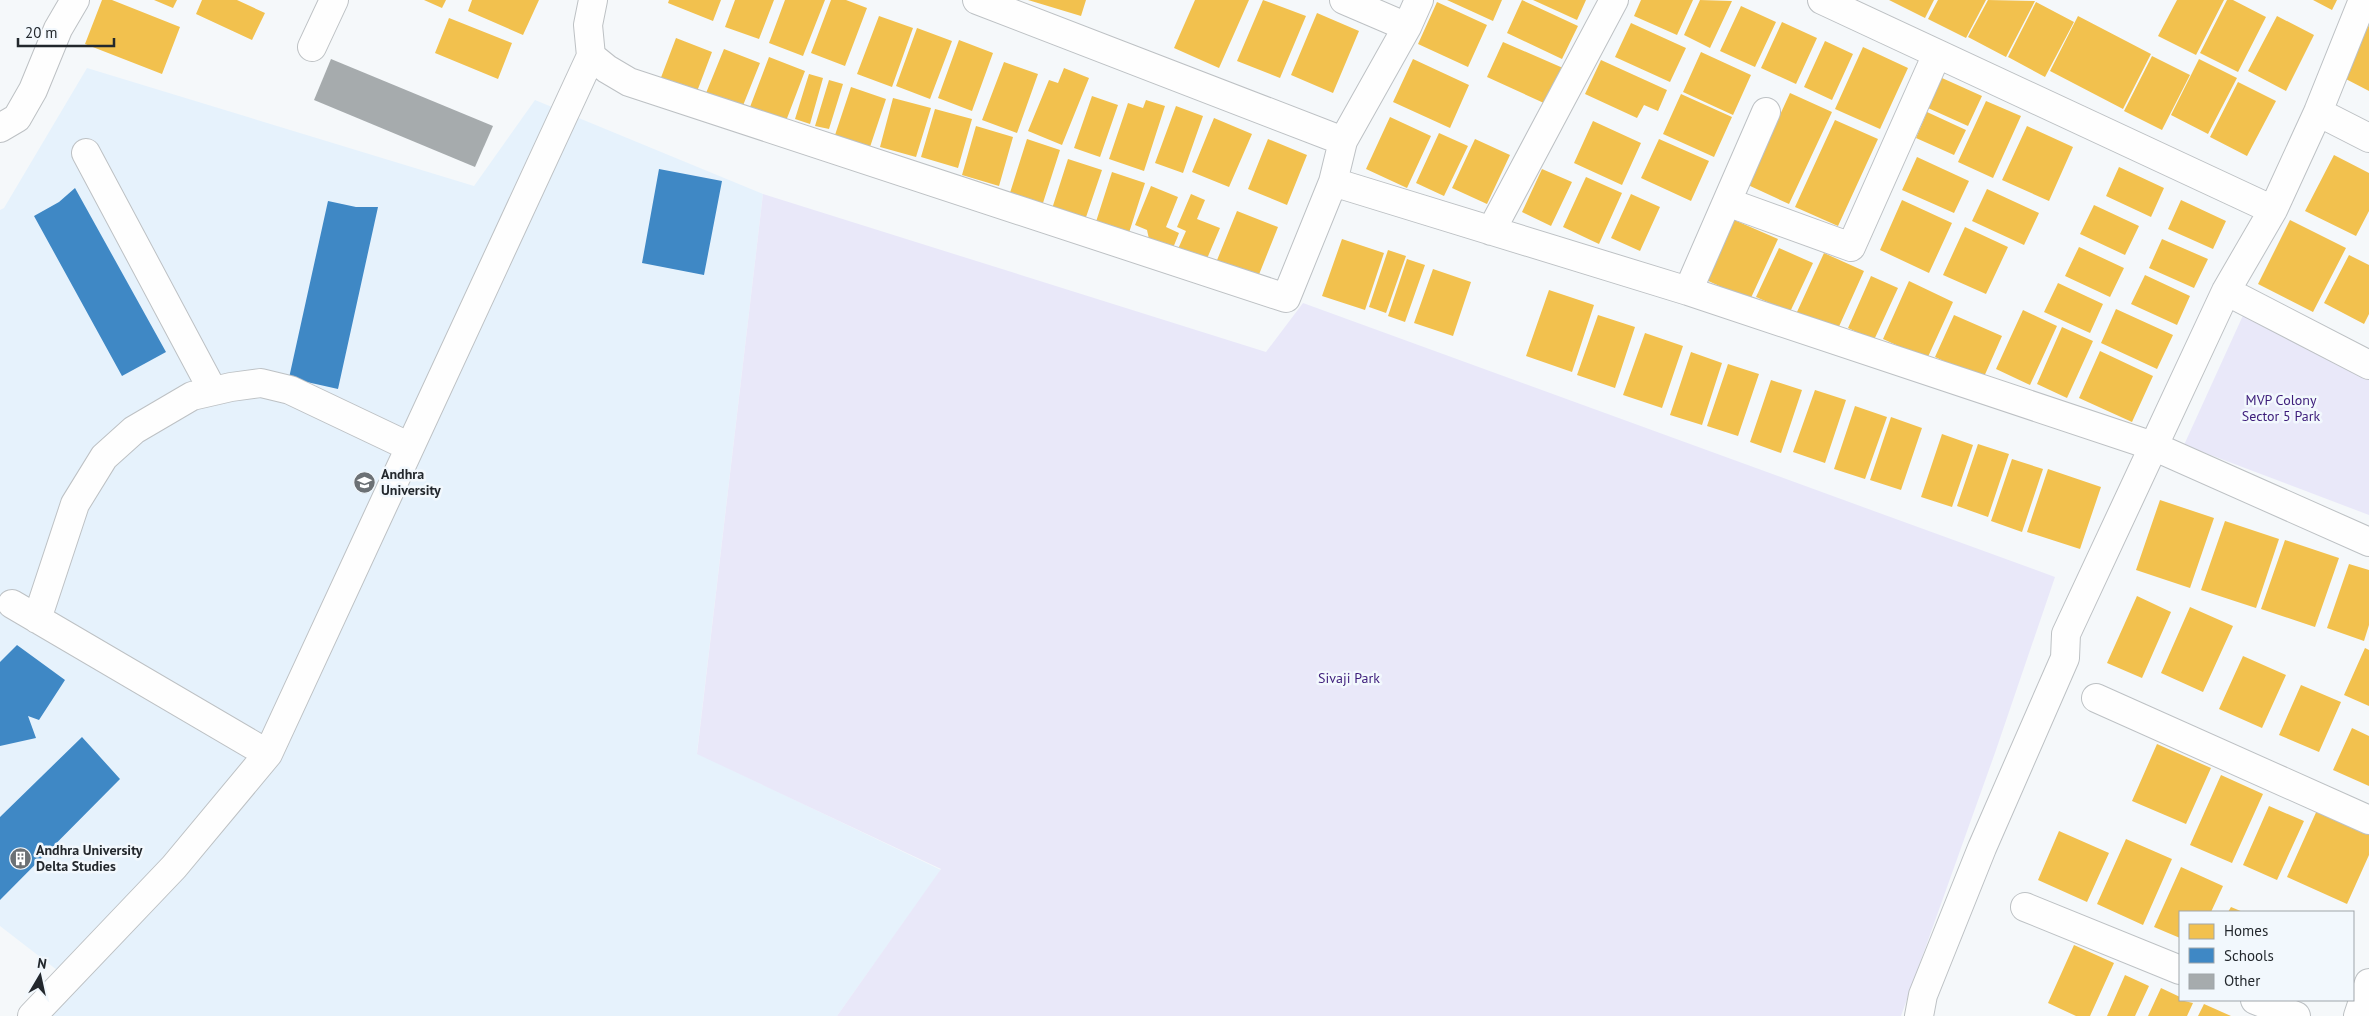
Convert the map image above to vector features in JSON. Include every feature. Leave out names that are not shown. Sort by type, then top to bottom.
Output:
[{"type":"street","points":[[0,128],[17,118],[33,90],[58,29],[74,0]]},
{"type":"street","points":[[312,47],[334,0]]},
{"type":"street","points":[[32,1016],[174,867],[268,754],[591,56],[588,25],[593,0]]},
{"type":"street","points":[[977,0],[1343,141]]},
{"type":"street","points":[[1344,0],[1407,27]]},
{"type":"street","points":[[591,56],[607,69],[629,82],[1286,298],[1333,182],[1343,141],[1407,27],[1419,0]]},
{"type":"street","points":[[1491,230],[1614,0]]},
{"type":"street","points":[[1822,0],[2274,210]]},
{"type":"street","points":[[1919,1016],[1923,995],[1979,857],[2065,658],[2066,634],[2226,291],[2274,210],[2318,112],[2363,0]]},
{"type":"street","points":[[1727,202],[1851,247],[1937,54]]},
{"type":"street","points":[[1688,291],[1766,112]]},
{"type":"street","points":[[2318,112],[2369,138]]},
{"type":"street","points":[[86,153],[214,391]]},
{"type":"street","points":[[1333,182],[1688,291],[2153,446],[2369,542]]},
{"type":"street","points":[[2226,291],[2369,365]]},
{"type":"street","points":[[37,619],[75,504],[104,457],[134,430],[192,396],[260,383],[290,390],[410,447]]},
{"type":"street","points":[[12,604],[268,754]]},
{"type":"street","points":[[2096,698],[2369,820]]},
{"type":"street","points":[[2025,908],[2179,970]]},
{"type":"street","points":[[2358,1016],[2369,983]]},
{"type":"street","points":[[2258,1001],[2296,1016]]},
{"type":"shaded area","name":"Andhra University","points":[[87,68],[474,186],[535,100],[763,194],[697,753],[941,870],[837,1016],[30,1016],[70,980],[0,926],[0,210],[4,208]]},
{"type":"green space","name":"Sivaji Park","points":[[763,194],[1266,352],[1303,303],[2055,577],[1996,750],[1901,1016],[837,1016],[941,869],[697,754]]},
{"type":"green space","name":"MVP Colony Sector 5 Park","points":[[2245,311],[2369,377],[2369,515],[2184,445]]},
{"type":"building: Homes","points":[[102,0],[112,0],[180,27],[162,74],[85,44]]},
{"type":"building: Homes","points":[[154,0],[177,0],[173,8]]},
{"type":"building: Homes","points":[[202,0],[237,0],[265,13],[252,40],[196,14]]},
{"type":"building: Homes","points":[[424,0],[446,0],[442,8]]},
{"type":"building: Homes","points":[[472,0],[539,0],[523,35],[468,11]]},
{"type":"building: Homes","points":[[669,0],[721,0],[713,21],[668,3]]},
{"type":"building: Homes","points":[[735,0],[774,0],[759,39],[725,27]]},
{"type":"building: Homes","points":[[785,0],[825,0],[803,56],[769,43]]},
{"type":"building: Homes","points":[[831,0],[846,0],[867,8],[845,66],[811,53]]},
{"type":"building: Homes","points":[[1028,0],[1086,0],[1081,16]]},
{"type":"building: Homes","points":[[1195,0],[1249,0],[1219,68],[1174,48]]},
{"type":"building: Homes","points":[[1263,0],[1306,16],[1280,78],[1237,61]]},
{"type":"building: Homes","points":[[1447,0],[1502,0],[1493,21]]},
{"type":"building: Homes","points":[[1522,0],[1578,26],[1562,59],[1507,33]]},
{"type":"building: Homes","points":[[1533,0],[1586,0],[1577,20]]},
{"type":"building: Homes","points":[[1641,0],[1693,0],[1677,35],[1634,16]]},
{"type":"building: Homes","points":[[1700,0],[1732,1],[1710,48],[1684,35]]},
{"type":"building: Homes","points":[[1889,0],[1934,0],[1925,18]]},
{"type":"building: Homes","points":[[1938,0],[1986,0],[1966,38],[1928,19]]},
{"type":"building: Homes","points":[[1988,0],[2035,1],[2006,57],[1968,37]]},
{"type":"building: Homes","points":[[2177,0],[2224,0],[2196,55],[2158,36]]},
{"type":"building: Homes","points":[[2227,0],[2233,0],[2266,17],[2238,72],[2200,53]]},
{"type":"building: Homes","points":[[2313,0],[2337,0],[2332,10]]},
{"type":"building: Homes","points":[[1437,2],[1487,25],[1468,67],[1418,44]]},
{"type":"building: Homes","points":[[2036,2],[2074,22],[2045,77],[2008,57]]},
{"type":"building: Homes","points":[[1741,6],[1776,22],[1755,67],[1720,51]]},
{"type":"building: Homes","points":[[1317,13],[1359,31],[1333,93],[1291,75]]},
{"type":"building: Homes","points":[[879,16],[913,28],[892,87],[857,74]]},
{"type":"building: Homes","points":[[2078,16],[2151,54],[2123,109],[2050,71]]},
{"type":"building: Homes","points":[[2277,16],[2314,35],[2286,91],[2248,71]]},
{"type":"building: Homes","points":[[449,18],[512,43],[498,79],[435,53]]},
{"type":"building: Homes","points":[[1782,22],[1817,38],[1796,84],[1761,68]]},
{"type":"building: Homes","points":[[1631,23],[1686,48],[1670,82],[1615,57]]},
{"type":"building: Homes","points":[[2369,25],[2369,91],[2342,77]]},
{"type":"building: Homes","points":[[917,28],[952,41],[930,99],[896,86]]},
{"type":"building: Homes","points":[[676,38],[712,52],[693,102],[657,88]]},
{"type":"building: Homes","points":[[959,40],[993,53],[972,111],[938,98]]},
{"type":"building: Homes","points":[[1825,41],[1853,54],[1832,100],[1804,87]]},
{"type":"building: Homes","points":[[1503,42],[1563,68],[1546,104],[1487,77]]},
{"type":"building: Homes","points":[[1863,47],[1908,68],[1880,129],[1835,109]]},
{"type":"building: Homes","points":[[724,49],[760,63],[740,113],[704,98]]},
{"type":"building: Homes","points":[[1701,52],[1751,75],[1733,115],[1683,92]]},
{"type":"building: Homes","points":[[2152,56],[2190,75],[2162,130],[2124,111]]},
{"type":"building: Homes","points":[[769,57],[805,71],[786,121],[750,107]]},
{"type":"building: Homes","points":[[1413,59],[1469,85],[1450,128],[1393,102]]},
{"type":"building: Homes","points":[[2199,59],[2237,78],[2208,134],[2171,115]]},
{"type":"building: Homes","points":[[1601,60],[1667,90],[1658,111],[1644,105],[1637,118],[1585,94]]},
{"type":"building: Homes","points":[[1004,62],[1038,74],[1017,133],[982,120]]},
{"type":"building: Homes","points":[[1064,68],[1089,78],[1062,145],[1028,131],[1049,80],[1058,83]]},
{"type":"building: Homes","points":[[809,74],[823,78],[810,124],[795,119]]},
{"type":"building: Homes","points":[[1942,78],[1982,96],[1968,126],[1928,108]]},
{"type":"building: Homes","points":[[829,80],[843,84],[829,129],[815,126]]},
{"type":"building: Homes","points":[[2238,82],[2276,101],[2247,156],[2210,137]]},
{"type":"building: Homes","points":[[851,87],[886,99],[869,150],[834,138]]},
{"type":"building: Homes","points":[[1790,93],[1832,112],[1789,204],[1748,185]]},
{"type":"building: Homes","points":[[1681,94],[1732,117],[1714,157],[1663,134]]},
{"type":"building: Homes","points":[[1092,96],[1118,105],[1100,157],[1074,148]]},
{"type":"building: Homes","points":[[893,98],[931,108],[916,157],[880,147]]},
{"type":"building: Homes","points":[[1146,100],[1165,106],[1144,171],[1109,159],[1128,103],[1143,108]]},
{"type":"building: Homes","points":[[1986,101],[2021,116],[1993,178],[1958,162]]},
{"type":"building: Homes","points":[[1176,106],[1203,116],[1183,173],[1155,163]]},
{"type":"building: Homes","points":[[935,109],[972,119],[958,168],[921,157]]},
{"type":"building: Homes","points":[[1927,112],[1966,130],[1954,155],[1916,138]]},
{"type":"building: Homes","points":[[1390,117],[1431,136],[1407,188],[1366,169]]},
{"type":"building: Homes","points":[[1214,118],[1252,134],[1229,187],[1192,172]]},
{"type":"building: Homes","points":[[1835,120],[1878,139],[1838,226],[1795,207]]},
{"type":"building: Homes","points":[[1593,121],[1641,143],[1622,185],[1574,163]]},
{"type":"building: Homes","points":[[976,126],[1013,137],[999,186],[962,175]]},
{"type":"building: Homes","points":[[2027,126],[2073,147],[2049,201],[2002,180]]},
{"type":"building: Homes","points":[[1439,133],[1468,146],[1444,196],[1416,183]]},
{"type":"building: Homes","points":[[1027,139],[1060,150],[1042,206],[1009,196]]},
{"type":"building: Homes","points":[[1268,139],[1307,155],[1287,205],[1248,189]]},
{"type":"building: Homes","points":[[1475,139],[1510,155],[1487,204],[1452,188]]},
{"type":"building: Homes","points":[[1659,139],[1709,161],[1691,201],[1641,178]]},
{"type":"building: Homes","points":[[2334,155],[2369,173],[2369,211],[2356,236],[2305,211]]},
{"type":"building: Homes","points":[[1917,157],[1969,181],[1954,213],[1902,190]]},
{"type":"building: Homes","points":[[1068,159],[1102,170],[1083,226],[1050,215]]},
{"type":"building: Homes","points":[[2119,167],[2164,188],[2151,217],[2106,196]]},
{"type":"building: Homes","points":[[1542,169],[1572,182],[1551,226],[1522,212]]},
{"type":"building: Homes","points":[[1112,172],[1145,183],[1127,239],[1094,228]]},
{"type":"building: Homes","points":[[1586,177],[1622,193],[1599,244],[1563,227]]},
{"type":"building: Homes","points":[[1151,186],[1178,197],[1166,227],[1179,233],[1173,248],[1149,239],[1147,230],[1135,225]]},
{"type":"building: Homes","points":[[1987,189],[2039,213],[2024,245],[1972,221]]},
{"type":"building: Homes","points":[[1191,194],[1205,200],[1197,219],[1220,228],[1206,261],[1178,249],[1186,231],[1177,227]]},
{"type":"building: Homes","points":[[1631,194],[1660,207],[1640,251],[1611,238]]},
{"type":"building: Homes","points":[[1902,200],[1952,223],[1929,273],[1880,250]]},
{"type":"building: Homes","points":[[2181,200],[2226,221],[2213,249],[2168,229]]},
{"type":"building: Homes","points":[[2094,205],[2139,226],[2125,255],[2080,234]]},
{"type":"building: Homes","points":[[1237,211],[1278,227],[1254,287],[1213,270]]},
{"type":"building: Homes","points":[[1732,219],[1778,239],[1750,300],[1704,279]]},
{"type":"building: Homes","points":[[2290,220],[2346,248],[2313,312],[2258,284]]},
{"type":"building: Homes","points":[[1965,227],[2008,247],[1986,294],[1943,275]]},
{"type":"building: Homes","points":[[1342,239],[1384,253],[1365,310],[1322,296]]},
{"type":"building: Homes","points":[[2162,239],[2208,259],[2194,288],[2149,268]]},
{"type":"building: Homes","points":[[2079,247],[2124,268],[2110,297],[2065,276]]},
{"type":"building: Homes","points":[[1779,248],[1813,263],[1790,312],[1756,297]]},
{"type":"building: Homes","points":[[1388,250],[1406,256],[1386,313],[1369,307]]},
{"type":"building: Homes","points":[[1824,253],[1864,271],[1837,331],[1797,312]]},
{"type":"building: Homes","points":[[2349,255],[2369,265],[2369,314],[2364,324],[2324,303]]},
{"type":"building: Homes","points":[[1407,259],[1425,265],[1405,322],[1388,316]]},
{"type":"building: Homes","points":[[1433,269],[1471,282],[1453,336],[1414,323]]},
{"type":"building: Homes","points":[[2145,275],[2190,296],[2177,325],[2131,304]]},
{"type":"building: Homes","points":[[1871,276],[1898,288],[1874,340],[1848,328]]},
{"type":"building: Homes","points":[[1909,281],[1953,302],[1927,359],[1883,339]]},
{"type":"building: Homes","points":[[2058,283],[2103,304],[2090,333],[2044,312]]},
{"type":"building: Homes","points":[[1549,290],[1594,305],[1572,372],[1526,356]]},
{"type":"building: Homes","points":[[2116,309],[2173,335],[2157,369],[2101,343]]},
{"type":"building: Homes","points":[[2023,310],[2057,326],[2030,385],[1996,369]]},
{"type":"building: Homes","points":[[1598,315],[1635,327],[1615,388],[1577,375]]},
{"type":"building: Homes","points":[[1954,315],[2002,336],[1983,379],[1935,357]]},
{"type":"building: Homes","points":[[2062,327],[2093,341],[2067,398],[2037,384]]},
{"type":"building: Homes","points":[[1645,333],[1683,346],[1662,408],[1623,395]]},
{"type":"building: Homes","points":[[2100,351],[2153,376],[2132,422],[2079,398]]},
{"type":"building: Homes","points":[[1691,352],[1722,363],[1702,425],[1670,415]]},
{"type":"building: Homes","points":[[1728,364],[1759,374],[1738,436],[1707,426]]},
{"type":"building: Homes","points":[[1771,380],[1802,390],[1781,453],[1750,442]]},
{"type":"building: Homes","points":[[1815,390],[1846,400],[1825,463],[1793,452]]},
{"type":"building: Homes","points":[[1855,406],[1887,417],[1865,479],[1834,469]]},
{"type":"building: Homes","points":[[1891,417],[1922,428],[1901,490],[1870,480]]},
{"type":"building: Homes","points":[[1942,434],[1973,445],[1952,507],[1921,497]]},
{"type":"building: Homes","points":[[1978,444],[2009,454],[1988,517],[1957,506]]},
{"type":"building: Homes","points":[[2012,459],[2043,469],[2022,532],[1991,521]]},
{"type":"building: Homes","points":[[2048,469],[2101,487],[2080,549],[2027,532]]},
{"type":"building: Homes","points":[[2160,500],[2214,518],[2190,588],[2136,570]]},
{"type":"building: Homes","points":[[2225,521],[2279,539],[2256,608],[2201,590]]},
{"type":"building: Homes","points":[[2285,540],[2339,558],[2315,627],[2261,609]]},
{"type":"building: Homes","points":[[2349,564],[2369,570],[2369,625],[2364,641],[2327,628]]},
{"type":"building: Homes","points":[[2137,596],[2171,612],[2142,678],[2107,663]]},
{"type":"building: Homes","points":[[2190,607],[2233,626],[2203,692],[2161,673]]},
{"type":"building: Homes","points":[[2365,648],[2369,650],[2369,706],[2344,695]]},
{"type":"building: Homes","points":[[2243,656],[2286,675],[2262,728],[2219,709]]},
{"type":"building: Homes","points":[[2301,685],[2341,702],[2319,752],[2279,735]]},
{"type":"building: Homes","points":[[2352,728],[2369,736],[2369,786],[2333,770]]},
{"type":"building: Homes","points":[[2157,744],[2211,768],[2186,824],[2132,801]]},
{"type":"building: Homes","points":[[2221,775],[2263,794],[2232,863],[2190,845]]},
{"type":"building: Homes","points":[[2269,806],[2304,821],[2277,880],[2243,865]]},
{"type":"building: Homes","points":[[2318,808],[2369,830],[2369,855],[2347,904],[2287,877]]},
{"type":"building: Homes","points":[[2059,831],[2109,853],[2087,902],[2038,880]]},
{"type":"building: Homes","points":[[2126,839],[2172,859],[2143,925],[2097,904]]},
{"type":"building: Homes","points":[[2181,867],[2223,886],[2211,911],[2179,911],[2179,938],[2154,927]]},
{"type":"building: Homes","points":[[2231,907],[2241,911],[2229,911]]},
{"type":"building: Homes","points":[[2074,945],[2114,963],[2090,1016],[2076,1016],[2048,1003]]},
{"type":"building: Homes","points":[[2125,975],[2149,986],[2135,1016],[2107,1016]]},
{"type":"building: Homes","points":[[2161,988],[2179,997],[2179,1001],[2193,1003],[2187,1016],[2148,1016]]},
{"type":"building: Homes","points":[[2204,1004],[2231,1016],[2198,1016]]},
{"type":"building: Schools","points":[[659,169],[722,181],[704,275],[642,263]]},
{"type":"building: Schools","points":[[75,188],[166,352],[122,376],[34,216],[59,202]]},
{"type":"building: Schools","points":[[328,201],[356,207],[378,207],[338,389],[289,378]]},
{"type":"building: Schools","points":[[17,645],[65,680],[39,720],[28,716],[36,738],[0,746],[0,662]]},
{"type":"building: Schools","name":"Andhra University Delta Studies","points":[[82,737],[120,779],[0,900],[0,817]]},
{"type":"building: Other","points":[[331,59],[493,126],[475,167],[314,100]]},
{"type":"place","name":"Andhra University","points":[[365,482]]},
{"type":"place","name":"Andhra University Delta Studies","points":[[20,858]]}]
